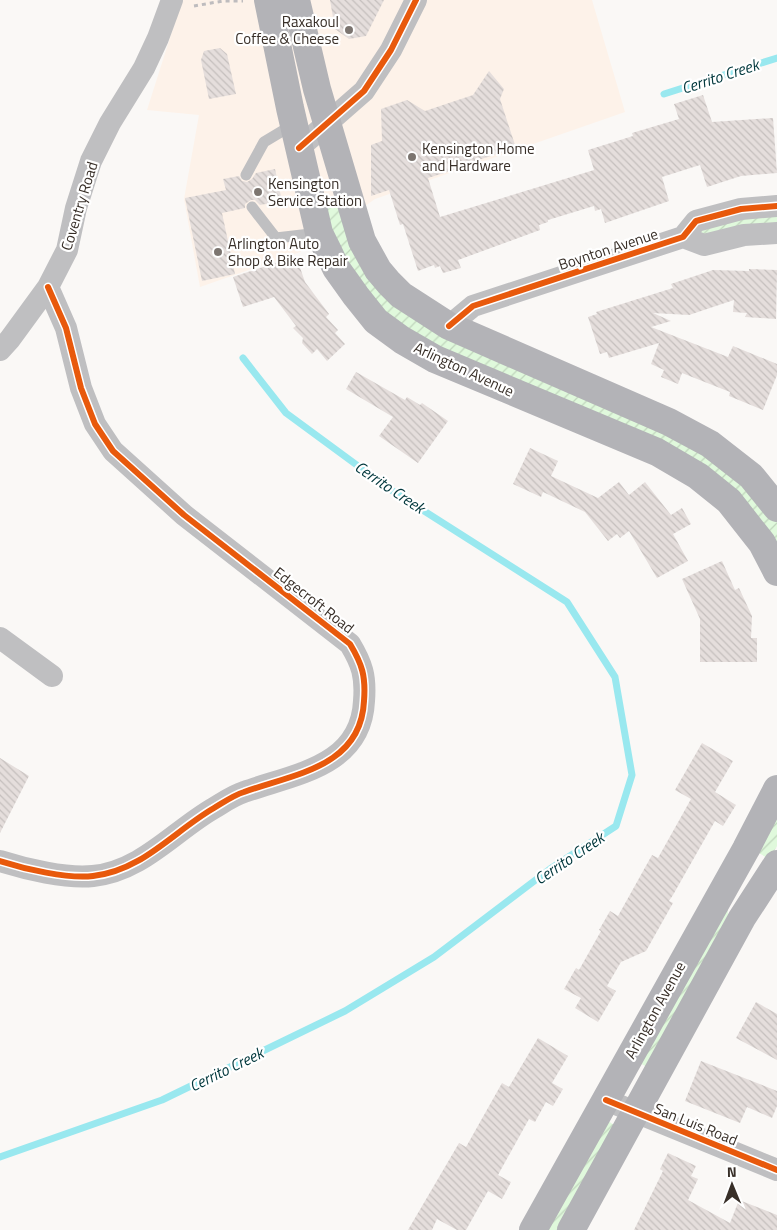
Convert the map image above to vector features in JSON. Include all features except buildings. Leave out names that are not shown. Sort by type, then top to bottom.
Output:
[{"type":"main road","points":[[296,0],[307,51],[327,125],[362,241],[378,270],[389,283],[401,294],[448,326],[669,422],[710,444],[751,476],[777,508]]},
{"type":"main road","name":"Arlington Avenue","points":[[268,1],[319,233],[336,268],[376,320],[402,340],[435,359],[657,452],[698,476],[729,501],[762,543],[777,572]]},
{"type":"main road","name":"Arlington Avenue","points":[[534,1230],[746,849],[777,789]]},
{"type":"main road","points":[[571,1230],[742,918],[774,876]]},
{"type":"street","points":[[297,136],[327,125],[364,91],[391,50],[416,0]]},
{"type":"street","name":"Coventry Road","points":[[0,350],[10,340],[48,286],[67,250],[76,208],[91,162],[110,123],[144,68],[170,5]]},
{"type":"street","name":"Boynton Avenue","points":[[448,326],[473,306],[683,237],[696,220],[741,209],[777,206]]},
{"type":"street","points":[[683,237],[704,245],[744,236],[777,233]]},
{"type":"street","name":"Edgecroft Road","points":[[0,860],[55,874],[92,876],[122,869],[152,853],[212,809],[242,792],[309,772],[334,758],[351,740],[364,713],[365,688],[360,661],[350,644],[184,515],[114,451],[95,424],[81,388],[66,328],[48,286]]},
{"type":"street","points":[[0,638],[52,676]]},
{"type":"street","name":"San Luis Road","points":[[606,1100],[777,1170]]},
{"type":"lane","points":[[246,175],[264,142],[297,136]]},
{"type":"lane","points":[[252,207],[276,238],[319,233]]},
{"type":"path","points":[[170,5],[223,1],[268,1]]},
{"type":"shaded area","points":[[182,0],[592,0],[625,112],[375,199],[300,252],[200,287],[184,199],[199,115],[147,110]]},
{"type":"green space","points":[[331,203],[340,207],[366,269],[657,426],[719,463],[770,511],[777,521],[777,556],[732,496],[390,325],[335,254],[326,204]]},
{"type":"green space","points":[[777,213],[777,225],[702,236],[699,227]]},
{"type":"green space","points":[[777,801],[777,846],[769,859],[752,849]]},
{"type":"green space","points":[[727,903],[728,915],[647,1067],[636,1061]]},
{"type":"green space","points":[[608,1121],[614,1125],[560,1230],[541,1230]]},
{"type":"waterway","name":"Cerrito Creek","points":[[664,94],[777,58]]},
{"type":"waterway","name":"Cerrito Creek","points":[[0,1157],[162,1100],[345,1011],[434,957],[550,869],[616,826],[632,775],[615,677],[567,602],[388,488],[286,413],[243,358]]},
{"type":"cycle path","points":[[299,148],[364,91],[391,50],[416,0]]},
{"type":"cycle path","points":[[449,326],[473,306],[683,237],[696,221],[741,209],[777,206]]},
{"type":"cycle path","points":[[0,861],[59,875],[83,877],[111,873],[127,866],[157,849],[199,817],[233,797],[303,773],[338,754],[351,741],[360,723],[364,701],[362,671],[358,658],[350,644],[184,515],[113,451],[95,424],[81,388],[66,328],[48,287]]},
{"type":"cycle path","points":[[606,1100],[777,1170]]},
{"type":"place","name":"Raxakoul Coffee & Cheese","points":[[349,30]]},
{"type":"place","name":"Kensington Home and Hardware","points":[[412,157]]},
{"type":"place","name":"Kensington Service Station","points":[[258,192]]},
{"type":"place","name":"Arlington Auto Shop & Bike Repair","points":[[218,252]]}]
